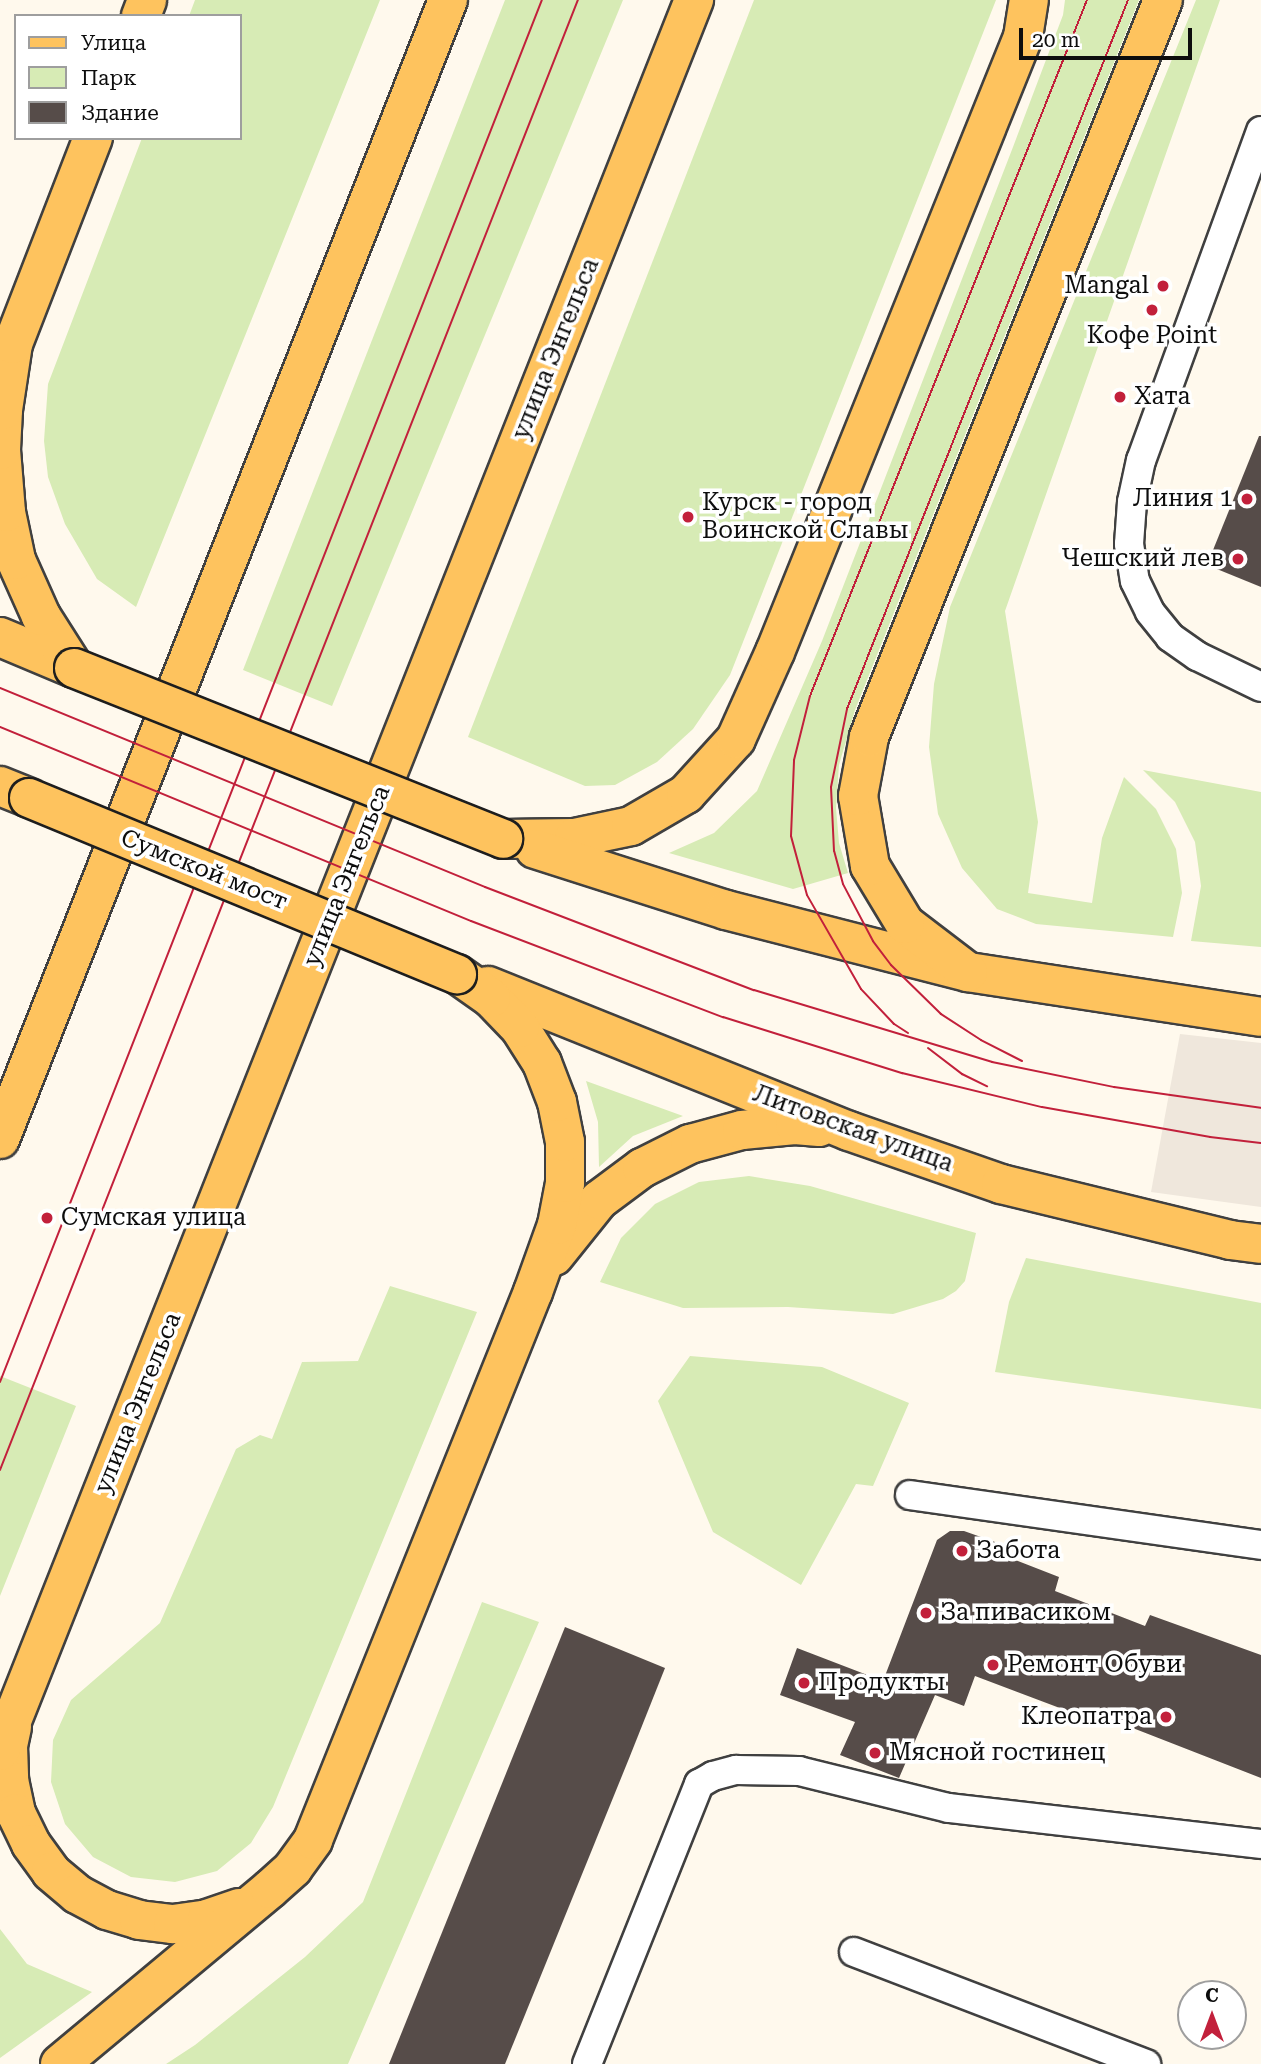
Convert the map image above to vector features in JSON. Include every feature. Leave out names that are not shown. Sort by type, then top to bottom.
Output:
[{"type":"main road","points":[[0,1139],[448,0]]},
{"type":"main road","name":"улица Энгельса","points":[[0,1751],[694,0]]},
{"type":"main road","points":[[503,839],[574,838],[631,827],[686,794],[736,739],[775,652],[1023,37],[1029,0]]},
{"type":"main road","points":[[968,972],[905,924],[870,866],[858,796],[869,737],[1163,0]]},
{"type":"main road","points":[[74,668],[41,616],[16,560],[1,450],[6,353],[92,140]]},
{"type":"main road","points":[[0,637],[503,839],[726,910],[968,972],[1261,1017]]},
{"type":"main road","name":"Сумской мост","points":[[10,797],[457,974]]},
{"type":"main road","points":[[60,2064],[270,1889],[293,1868],[313,1840],[558,1224],[565,1183],[565,1142],[557,1101],[542,1063],[520,1028],[491,998],[457,974]]},
{"type":"main road","name":"Литовская улица","points":[[457,974],[849,1130],[1001,1184],[1230,1240],[1261,1244]]},
{"type":"main road","points":[[533,1292],[562,1243],[592,1209],[642,1168],[690,1144],[742,1130],[795,1125],[849,1130]]},
{"type":"main road","points":[[15,1713],[8,1746],[9,1780],[16,1813],[31,1844],[51,1871],[77,1894],[107,1910],[139,1920],[173,1924],[207,1919],[239,1908],[270,1889]]},
{"type":"lane","points":[[1261,131],[1141,460],[1132,502],[1129,544],[1135,581],[1150,612],[1170,637],[1196,656],[1261,687]]},
{"type":"lane","points":[[910,1495],[1261,1545]]},
{"type":"lane","points":[[587,2064],[699,1784],[713,1776],[736,1770],[799,1771],[949,1808],[1261,1844]]},
{"type":"lane","points":[[853,1952],[1146,2064]]},
{"type":"green space","points":[[195,0],[380,0],[136,607],[97,579],[65,524],[48,477],[44,441],[48,384],[141,140],[242,140],[242,14],[190,14]]},
{"type":"green space","points":[[505,0],[623,0],[332,706],[243,670]]},
{"type":"green space","points":[[754,0],[996,0],[730,675],[693,729],[657,762],[615,785],[585,786],[468,737]]},
{"type":"green space","points":[[1065,0],[1139,0],[855,710],[839,765],[836,808],[839,843],[848,873],[793,889],[669,853],[714,833],[757,791],[822,641],[1013,147],[1063,15]]},
{"type":"green space","points":[[1196,0],[1220,0],[1005,611],[1038,822],[1028,893],[1092,903],[1102,838],[1124,777],[1156,809],[1176,849],[1182,893],[1173,937],[1036,924],[997,909],[962,868],[938,814],[929,747],[934,684],[950,607]]},
{"type":"green space","points":[[1143,770],[1261,792],[1261,947],[1191,941],[1201,886],[1195,842],[1175,802]]},
{"type":"green space","points":[[586,1081],[683,1116],[633,1136],[599,1167],[598,1122]]},
{"type":"green space","points":[[749,1176],[810,1186],[976,1233],[965,1281],[943,1299],[893,1314],[788,1307],[683,1308],[600,1282],[621,1238],[655,1204],[699,1182]]},
{"type":"green space","points":[[1026,1258],[1261,1303],[1261,1409],[995,1372],[1009,1302]]},
{"type":"green space","points":[[390,1286],[477,1312],[273,1807],[251,1843],[217,1871],[175,1882],[131,1877],[93,1857],[65,1824],[51,1782],[53,1740],[71,1700],[160,1623],[236,1449],[260,1435],[272,1439],[302,1362],[358,1361]]},
{"type":"green space","points":[[690,1356],[822,1367],[909,1403],[873,1486],[856,1484],[801,1585],[713,1532],[658,1401]]},
{"type":"green space","points":[[0,1376],[76,1406],[0,1596]]},
{"type":"green space","points":[[482,1602],[539,1622],[348,2064],[166,2064],[195,2045],[305,1957],[363,1902]]},
{"type":"green space","points":[[0,1929],[27,1964],[92,1992],[0,2058]]},
{"type":"shaded area","points":[[1180,1034],[1261,1043],[1261,1207],[1151,1192]]},
{"type":"building","name":"Линия 1","points":[[1261,436],[1261,587],[1207,565]]},
{"type":"building","points":[[950,1531],[964,1531],[995,1542],[992,1551],[1059,1577],[1055,1591],[1145,1626],[1150,1615],[1261,1655],[1261,1778],[1084,1709],[1081,1716],[975,1676],[964,1706],[935,1695],[899,1778],[840,1755],[855,1722],[780,1695],[797,1648],[883,1681],[937,1540]]},
{"type":"building","points":[[565,1627],[665,1668],[630,1756],[505,2064],[389,2064]]},
{"type":"tram line","points":[[0,1382],[542,0]]},
{"type":"tram line","points":[[0,1470],[578,0]]},
{"type":"tram line","points":[[908,1033],[894,1024],[861,989],[807,895],[791,836],[794,760],[810,696],[1087,0]]},
{"type":"tram line","points":[[1022,1061],[981,1040],[941,1014],[891,965],[873,941],[843,884],[834,851],[831,787],[847,709],[1128,0]]},
{"type":"tram line","points":[[0,688],[485,887],[754,990],[992,1062],[1114,1087],[1261,1108]]},
{"type":"tram line","points":[[0,727],[471,921],[723,1017],[902,1073],[1042,1107],[1210,1137],[1261,1143]]},
{"type":"tram line","points":[[928,1048],[962,1074],[987,1086]]},
{"type":"place","name":"Mangal","points":[[1163,286]]},
{"type":"place","name":"Кофе Point","points":[[1152,310]]},
{"type":"place","name":"Хата","points":[[1120,397]]},
{"type":"place","name":"Линия 1","points":[[1247,499]]},
{"type":"place","name":"Курск - город Воинской Славы","points":[[688,517]]},
{"type":"place","name":"Чешский лев","points":[[1238,559]]},
{"type":"place","name":"Сумская улица","points":[[47,1218]]},
{"type":"place","name":"Забота","points":[[962,1551]]},
{"type":"place","name":"За пивасиком","points":[[926,1613]]},
{"type":"place","name":"Ремонт Обуви","points":[[993,1665]]},
{"type":"place","name":"Продукты","points":[[804,1683]]},
{"type":"place","name":"Клеопатра","points":[[1166,1717]]},
{"type":"place","name":"Мясной гостинец","points":[[875,1753]]}]
